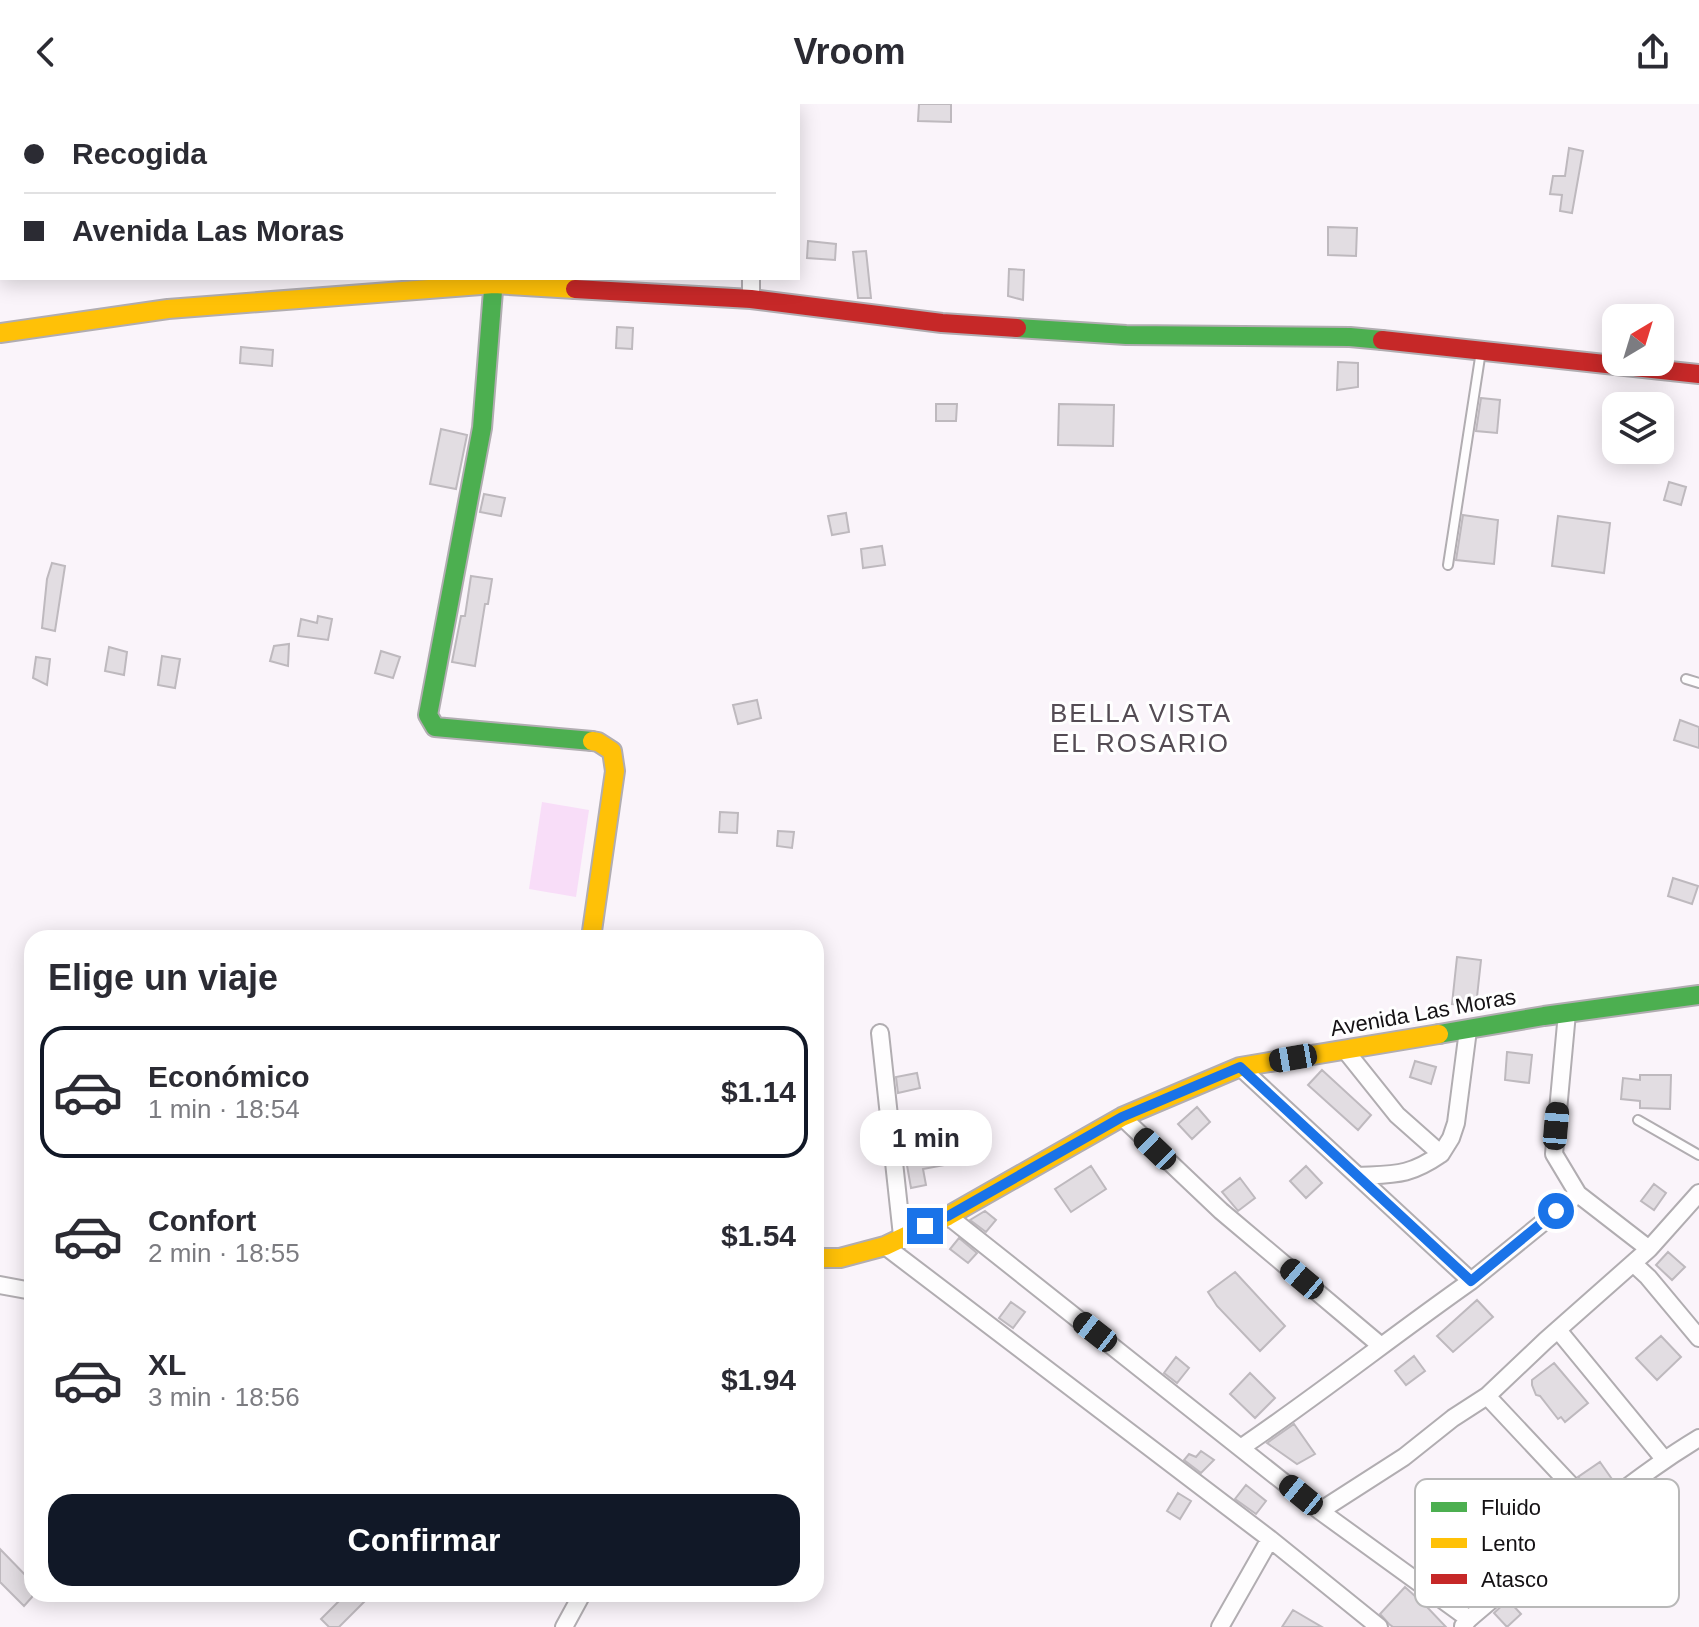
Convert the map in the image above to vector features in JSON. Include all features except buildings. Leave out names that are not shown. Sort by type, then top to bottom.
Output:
[{"type":"street","points":[[751,280],[751,299]]},
{"type":"street","points":[[494,281],[482,428],[428,715],[435,727],[598,742],[612,751],[615,771],[592,930]]},
{"type":"street","points":[[0,333],[168,309],[494,281],[751,299],[972,325],[1126,335],[1350,337],[1699,374]]},
{"type":"street","name":"Avenida Las Moras","points":[[824,1258],[840,1258],[885,1246],[948,1216],[1122,1117],[1240,1067],[1567,1013],[1699,995]]},
{"type":"street","points":[[1567,1013],[1554,1154],[1578,1194],[1649,1249]]},
{"type":"street","points":[[1358,1176],[1404,1174],[1421,1168],[1441,1154],[1456,1123],[1468,1030]]},
{"type":"street","points":[[880,1033],[902,1236]]},
{"type":"street","points":[[1345,1050],[1397,1115],[1441,1154]]},
{"type":"street","points":[[1240,1067],[1471,1281]]},
{"type":"street","points":[[1122,1117],[1213,1204],[1380,1345]]},
{"type":"street","points":[[1320,1511],[1404,1457],[1453,1418],[1487,1396],[1634,1264],[1699,1193]]},
{"type":"street","points":[[1242,1447],[1471,1281],[1578,1194]]},
{"type":"street","points":[[948,1216],[1415,1584]]},
{"type":"street","points":[[885,1246],[1270,1539],[1379,1627]]},
{"type":"street","points":[[1634,1264],[1699,1338]]},
{"type":"street","points":[[0,1285],[24,1290]]},
{"type":"street","points":[[1558,1330],[1664,1459]]},
{"type":"street","points":[[1487,1396],[1565,1479]]},
{"type":"street","points":[[1639,1479],[1664,1459],[1699,1438]]},
{"type":"street","points":[[1220,1627],[1270,1539]]},
{"type":"street","points":[[564,1627],[578,1602]]},
{"type":"street","points":[[1445,1607],[1466,1623],[1485,1607]]},
{"type":"lane","points":[[1448,565],[1481,350]]},
{"type":"lane","points":[[1686,679],[1699,683]]},
{"type":"lane","points":[[1638,1120],[1699,1155]]},
{"type":"shaded area","points":[[542,802],[589,810],[576,897],[529,889]]},
{"type":"traffic: fast","points":[[494,280],[482,428],[428,715],[435,727],[592,741]]},
{"type":"traffic: fast","points":[[1017,328],[1126,335],[1382,340]]},
{"type":"traffic: fast","points":[[1439,1034],[1699,995]]},
{"type":"traffic: slow","points":[[0,333],[168,309],[494,284],[575,289]]},
{"type":"traffic: slow","points":[[592,741],[612,751],[615,771],[592,930]]},
{"type":"traffic: slow","points":[[824,1258],[840,1258],[885,1246],[948,1216],[1122,1117],[1240,1067],[1439,1034]]},
{"type":"traffic: jam","points":[[575,289],[751,299],[942,323],[1017,328]]},
{"type":"traffic: jam","points":[[1382,340],[1699,374]]},
{"type":"district","name":"BELLA VISTA EL ROSARIO","points":[[1141,728]]},
{"type":"route","points":[[925,1226],[1122,1117],[1240,1067],[1471,1281],[1556,1211]]}]
